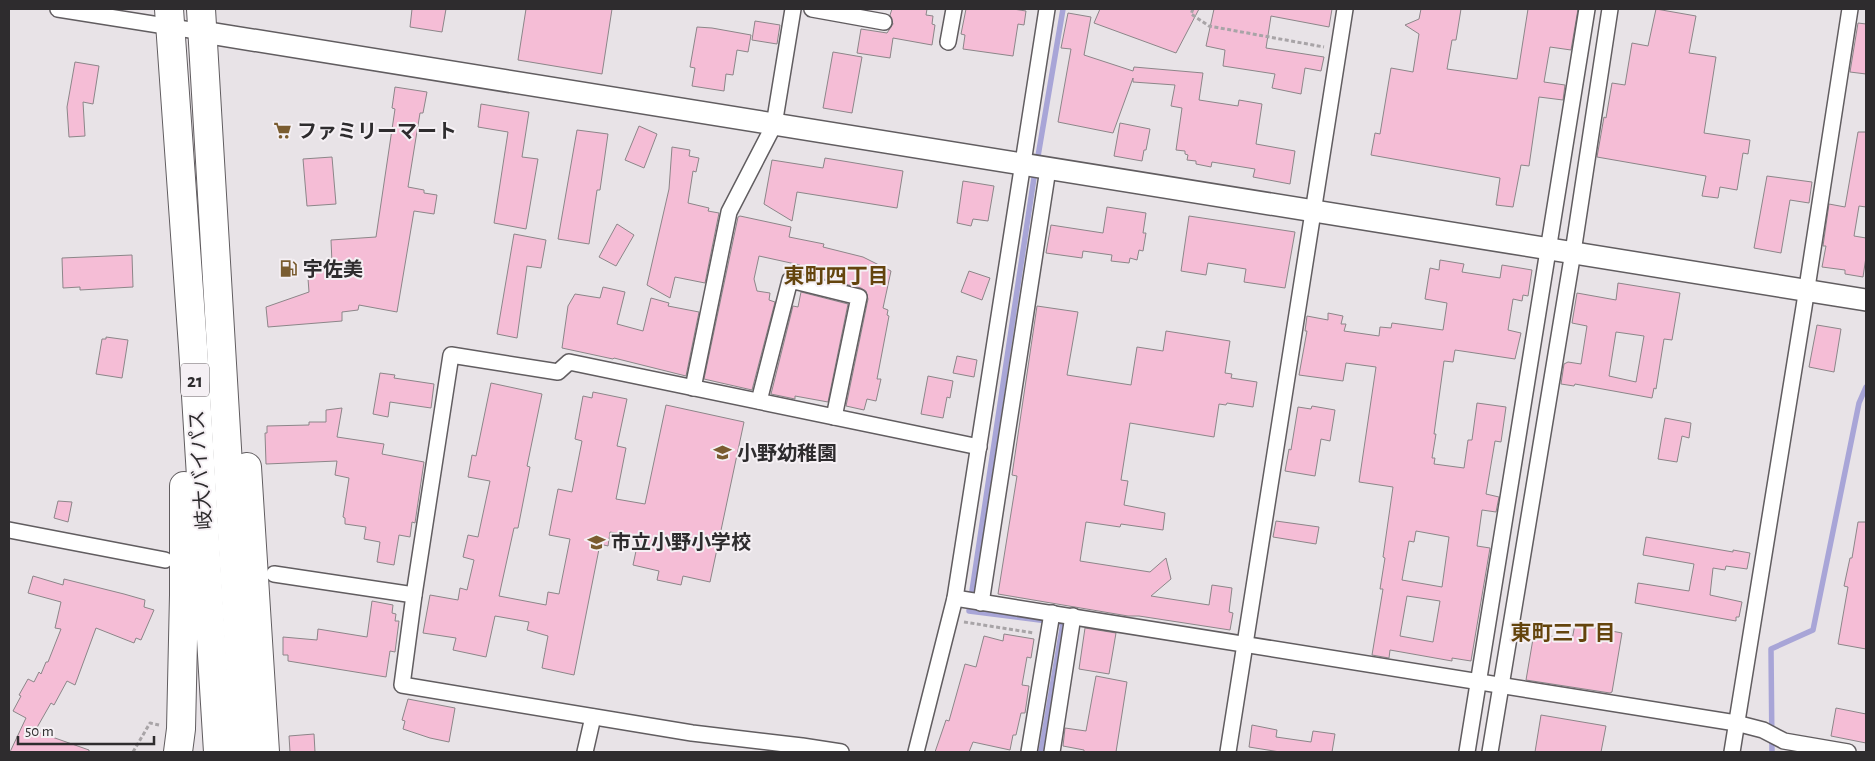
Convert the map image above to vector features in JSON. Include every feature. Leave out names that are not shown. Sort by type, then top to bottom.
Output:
[{"type":"highway","name":"岐大バイパス","points":[[169,18],[193,347],[218,752]]},
{"type":"highway","name":"岐大バイパス","points":[[202,20],[245,752]]},
{"type":"highway","name":"21","points":[[217,260],[231,273],[252,522],[265,752]]},
{"type":"highway","name":"21","points":[[178,752],[184,595],[183,369],[193,347]]},
{"type":"street","points":[[58,9],[202,20],[774,125],[1314,210],[1866,300]]},
{"type":"street","points":[[693,388],[730,212],[774,125],[793,9]]},
{"type":"street","points":[[812,9],[884,22]]},
{"type":"street","points":[[948,42],[954,9]]},
{"type":"street","points":[[916,752],[951,620],[955,598],[1046,9]]},
{"type":"street","points":[[1228,752],[1345,9]]},
{"type":"street","points":[[1467,752],[1587,9]]},
{"type":"street","points":[[1490,752],[1573,252],[1610,9]]},
{"type":"street","points":[[1732,752],[1850,9]]},
{"type":"street","points":[[981,603],[1048,169]]},
{"type":"street","points":[[759,401],[790,280],[859,297],[834,417]]},
{"type":"street","points":[[841,752],[692,734],[402,685],[451,355],[558,372],[569,362],[979,447]]},
{"type":"street","points":[[9,530],[165,560]]},
{"type":"street","points":[[274,574],[414,596]]},
{"type":"street","points":[[955,598],[1736,723],[1763,730],[1784,741],[1843,752]]},
{"type":"street","points":[[1029,752],[1052,613]]},
{"type":"street","points":[[1052,752],[1073,616]]},
{"type":"street","points":[[585,752],[593,717]]},
{"type":"path","points":[[1194,9],[1191,14],[1209,26],[1339,50]]},
{"type":"path","points":[[951,620],[1048,635]]},
{"type":"path","points":[[133,752],[150,723],[159,725]]},
{"type":"building","points":[[412,9],[446,9],[442,32],[410,27]]},
{"type":"building","points":[[526,9],[612,9],[602,74],[518,60]]},
{"type":"building","points":[[892,9],[927,9],[926,15],[933,16],[932,24],[935,25],[932,45],[893,38],[890,58],[857,53],[861,29],[887,33],[893,24],[890,15]]},
{"type":"building","points":[[966,9],[1013,9],[1026,11],[1024,25],[1018,24],[1013,56],[963,49],[965,35],[961,34]]},
{"type":"building","points":[[1100,9],[1199,9],[1176,53],[1094,23]]},
{"type":"building","points":[[1214,9],[1332,9],[1329,27],[1271,16],[1266,48],[1324,57],[1321,71],[1305,68],[1301,94],[1272,88],[1275,74],[1223,66],[1225,50],[1206,46]]},
{"type":"building","points":[[1421,9],[1461,9],[1456,40],[1452,40],[1447,69],[1517,79],[1528,9],[1578,9],[1571,50],[1550,47],[1544,82],[1565,85],[1563,100],[1539,97],[1529,166],[1521,165],[1513,207],[1496,205],[1500,178],[1371,155],[1375,133],[1380,134],[1391,68],[1413,72],[1419,34],[1405,25],[1419,19]]},
{"type":"building","points":[[1656,9],[1696,16],[1689,53],[1716,57],[1704,133],[1750,140],[1748,154],[1743,153],[1737,190],[1720,187],[1718,198],[1702,196],[1706,176],[1597,157],[1612,83],[1625,85],[1632,43],[1648,46]]},
{"type":"building","points":[[1068,13],[1091,17],[1084,55],[1133,71],[1134,67],[1203,73],[1199,100],[1238,106],[1239,100],[1262,104],[1256,144],[1295,151],[1290,184],[1253,177],[1255,169],[1212,162],[1211,167],[1196,164],[1196,161],[1187,160],[1188,155],[1185,154],[1185,151],[1176,150],[1182,108],[1171,106],[1175,85],[1133,82],[1133,78],[1113,133],[1058,122],[1071,49],[1061,48]]},
{"type":"building","points":[[755,21],[780,25],[777,44],[752,40]]},
{"type":"building","points":[[1858,23],[1866,24],[1866,74],[1850,72]]},
{"type":"building","points":[[697,27],[751,35],[748,52],[737,50],[733,75],[726,74],[724,91],[692,86],[695,68],[690,67]]},
{"type":"building","points":[[833,52],[862,57],[852,113],[823,108]]},
{"type":"building","points":[[75,62],[99,66],[93,104],[83,102],[85,136],[69,137],[67,107]]},
{"type":"building","points":[[395,87],[427,92],[423,113],[420,113],[408,187],[424,190],[424,193],[437,195],[434,214],[414,211],[397,312],[359,305],[358,310],[342,312],[342,321],[268,327],[266,307],[309,292],[307,265],[332,263],[331,240],[376,237],[395,109],[392,108]]},
{"type":"building","points":[[481,104],[529,112],[522,157],[538,159],[526,229],[494,223],[508,132],[478,127]]},
{"type":"building","points":[[1120,123],[1150,129],[1142,161],[1114,156]]},
{"type":"building","points":[[639,126],[657,134],[644,168],[625,160]]},
{"type":"building","points":[[577,130],[608,134],[600,190],[597,190],[589,244],[558,239]]},
{"type":"building","points":[[1858,132],[1866,132],[1866,207],[1859,206],[1854,236],[1866,238],[1863,277],[1845,274],[1845,270],[1822,267],[1826,246],[1823,246],[1829,204],[1845,207]]},
{"type":"building","points":[[672,147],[690,150],[689,156],[699,158],[696,172],[693,171],[688,203],[709,208],[708,211],[719,213],[705,283],[675,277],[670,298],[647,285],[669,189]]},
{"type":"building","points":[[332,157],[336,204],[307,206],[303,159]]},
{"type":"building","points":[[825,158],[903,171],[897,208],[797,192],[792,221],[764,204],[772,160],[823,168]]},
{"type":"building","points":[[1767,176],[1812,182],[1809,203],[1790,200],[1781,253],[1754,248]]},
{"type":"building","points":[[963,181],[994,186],[988,221],[973,219],[971,226],[957,223]]},
{"type":"building","points":[[1107,207],[1146,213],[1143,233],[1146,233],[1143,251],[1139,250],[1137,260],[1130,258],[1129,263],[1111,261],[1112,255],[1083,251],[1082,258],[1046,253],[1051,225],[1103,233]]},
{"type":"building","points":[[1189,216],[1295,232],[1285,288],[1244,282],[1246,269],[1208,263],[1206,275],[1181,271]]},
{"type":"building","points":[[738,217],[791,227],[789,237],[824,244],[823,247],[863,257],[891,271],[883,308],[888,310],[887,315],[889,316],[877,379],[881,379],[876,401],[867,399],[864,410],[846,406],[868,299],[866,291],[861,288],[799,273],[800,265],[759,256],[754,279],[757,291],[770,293],[769,300],[775,302],[752,390],[704,379]]},
{"type":"building","points":[[617,224],[634,235],[616,266],[599,257]]},
{"type":"building","points":[[514,234],[546,240],[541,268],[527,266],[517,338],[497,334]]},
{"type":"building","points":[[132,255],[133,287],[80,290],[80,287],[63,288],[62,258]]},
{"type":"building","points":[[1440,260],[1464,264],[1462,272],[1500,278],[1502,265],[1532,270],[1528,296],[1523,295],[1522,301],[1513,299],[1508,330],[1521,333],[1515,359],[1455,350],[1453,362],[1444,361],[1434,434],[1436,434],[1432,458],[1435,458],[1434,464],[1464,468],[1468,440],[1472,440],[1477,403],[1506,407],[1501,442],[1495,441],[1486,494],[1499,497],[1496,512],[1482,510],[1477,546],[1490,548],[1471,661],[1452,658],[1452,661],[1390,650],[1389,658],[1372,655],[1383,589],[1380,589],[1385,558],[1383,557],[1393,487],[1359,482],[1376,367],[1346,363],[1343,381],[1299,375],[1307,331],[1305,331],[1307,316],[1328,320],[1328,313],[1343,316],[1341,324],[1346,324],[1344,331],[1379,336],[1380,327],[1391,328],[1392,323],[1443,330],[1447,303],[1425,299],[1430,268],[1439,270]],"holes":[[[1416,531],[1449,537],[1442,587],[1402,580],[1409,541],[1414,542]],[[1407,596],[1440,601],[1433,642],[1400,636]]]},
{"type":"building","points":[[969,271],[990,278],[982,300],[961,292]]},
{"type":"building","points":[[1618,283],[1680,293],[1672,340],[1664,339],[1656,389],[1654,388],[1652,398],[1575,384],[1574,386],[1561,384],[1564,364],[1568,362],[1581,364],[1587,326],[1572,323],[1577,293],[1616,300]],"holes":[[[1616,332],[1644,336],[1636,382],[1609,376]]]},
{"type":"building","points":[[603,287],[625,292],[617,324],[643,331],[651,298],[669,303],[668,306],[699,312],[686,376],[614,358],[562,348],[568,306],[575,294],[600,298]]},
{"type":"building","points":[[801,292],[848,304],[828,402],[795,396],[795,399],[771,394],[793,306],[798,307]]},
{"type":"building","points":[[1037,306],[1078,312],[1067,375],[1131,385],[1137,347],[1163,351],[1166,331],[1230,341],[1225,373],[1232,374],[1231,378],[1257,382],[1253,407],[1227,403],[1226,405],[1219,404],[1214,437],[1130,423],[1121,480],[1128,481],[1124,505],[1165,513],[1163,530],[1121,524],[1120,527],[1086,522],[1080,561],[1150,572],[1166,558],[1171,579],[1151,596],[1209,605],[1212,585],[1232,588],[1229,612],[1233,613],[1230,630],[1128,616],[998,594],[1017,476],[1012,475]]},
{"type":"building","points":[[1817,325],[1841,329],[1834,372],[1809,367]]},
{"type":"building","points":[[106,337],[128,340],[122,378],[96,374],[102,339],[106,339]]},
{"type":"building","points":[[957,356],[977,360],[974,377],[953,373]]},
{"type":"building","points":[[380,373],[395,375],[394,378],[434,384],[431,408],[390,402],[388,417],[373,414]]},
{"type":"building","points":[[928,376],[953,381],[950,398],[947,397],[943,418],[921,414]]},
{"type":"building","points":[[491,383],[542,394],[527,466],[530,467],[518,528],[514,528],[499,596],[546,605],[548,592],[559,594],[570,539],[549,535],[558,489],[572,492],[582,441],[575,439],[583,396],[592,398],[593,392],[627,399],[617,446],[626,448],[616,499],[645,504],[666,405],[744,422],[710,582],[683,576],[681,585],[657,580],[659,571],[633,565],[639,537],[610,532],[608,546],[600,544],[574,675],[542,668],[548,636],[527,630],[529,622],[495,616],[486,657],[453,650],[456,638],[423,633],[430,595],[458,600],[460,588],[467,590],[474,560],[463,557],[468,535],[478,537],[490,481],[468,477],[472,455],[476,456]]},
{"type":"building","points":[[1312,406],[1335,410],[1330,441],[1321,439],[1315,476],[1285,471],[1289,449],[1291,450],[1298,407],[1311,409]]},
{"type":"building","points":[[342,408],[337,437],[384,444],[382,454],[424,462],[415,523],[412,522],[410,537],[399,535],[394,565],[377,562],[380,542],[364,539],[366,527],[345,524],[345,518],[343,517],[349,478],[335,475],[337,461],[266,464],[265,433],[267,433],[267,426],[309,425],[309,422],[326,422],[326,410]]},
{"type":"building","points":[[1665,418],[1691,423],[1689,438],[1682,436],[1677,462],[1658,459]]},
{"type":"building","points":[[58,501],[72,502],[68,522],[54,518]]},
{"type":"building","points":[[1276,521],[1319,527],[1316,544],[1273,537]]},
{"type":"building","points":[[1858,522],[1866,522],[1866,649],[1838,644],[1848,587],[1844,586],[1850,558],[1852,558]]},
{"type":"building","points":[[1646,537],[1733,552],[1733,550],[1750,553],[1747,569],[1726,566],[1725,570],[1713,568],[1710,595],[1742,602],[1739,617],[1736,617],[1736,621],[1635,603],[1638,583],[1689,591],[1694,564],[1643,555]]},
{"type":"building","points":[[33,576],[63,585],[64,579],[124,594],[145,600],[144,607],[154,610],[141,640],[136,638],[134,643],[96,628],[75,685],[67,681],[54,705],[51,703],[35,731],[89,750],[89,752],[10,752],[26,718],[13,711],[21,696],[19,695],[28,679],[34,682],[39,672],[41,674],[46,662],[48,662],[61,629],[55,628],[61,602],[28,593]]},
{"type":"building","points":[[372,601],[393,605],[392,613],[396,614],[395,621],[399,621],[395,652],[390,651],[386,677],[288,661],[288,655],[283,655],[283,637],[317,640],[318,629],[367,637]]},
{"type":"building","points":[[1575,624],[1622,633],[1612,692],[1526,680],[1534,633],[1572,640]]},
{"type":"building","points":[[1085,628],[1116,633],[1109,674],[1079,669]]},
{"type":"building","points":[[1004,634],[1034,639],[1031,658],[1027,657],[1022,685],[1029,686],[1025,713],[1021,713],[1010,750],[973,742],[969,752],[935,752],[946,720],[949,721],[965,664],[976,667],[984,636],[1003,641]]},
{"type":"building","points":[[1096,676],[1127,682],[1116,752],[1084,752],[1084,750],[1063,746],[1065,728],[1086,731]]},
{"type":"building","points":[[408,699],[455,708],[449,742],[403,729],[405,721],[402,720]]},
{"type":"building","points":[[1836,708],[1866,714],[1866,743],[1831,736]]},
{"type":"building","points":[[1541,715],[1606,726],[1601,752],[1535,752]]},
{"type":"building","points":[[1252,725],[1277,730],[1276,737],[1311,742],[1313,731],[1335,734],[1332,752],[1280,752],[1249,747]]},
{"type":"building","points":[[314,734],[315,752],[290,752],[289,736]]},
{"type":"waterway","points":[[1037,162],[1063,9]]},
{"type":"waterway","points":[[1035,171],[969,611],[1063,623],[1041,752]]},
{"type":"waterway","points":[[1772,752],[1771,649],[1813,630],[1859,403],[1866,387]]},
{"type":"place","name":"ファミリーマート","points":[[283,131]]},
{"type":"place","name":"宇佐美","points":[[289,269]]},
{"type":"place","name":"小野幼稚園","points":[[723,453]]},
{"type":"place","name":"市立小野小学校","points":[[597,542]]},
{"type":"district","name":"東町四丁目","points":[[836,276]]},
{"type":"district","name":"東町三丁目","points":[[1563,633]]}]
